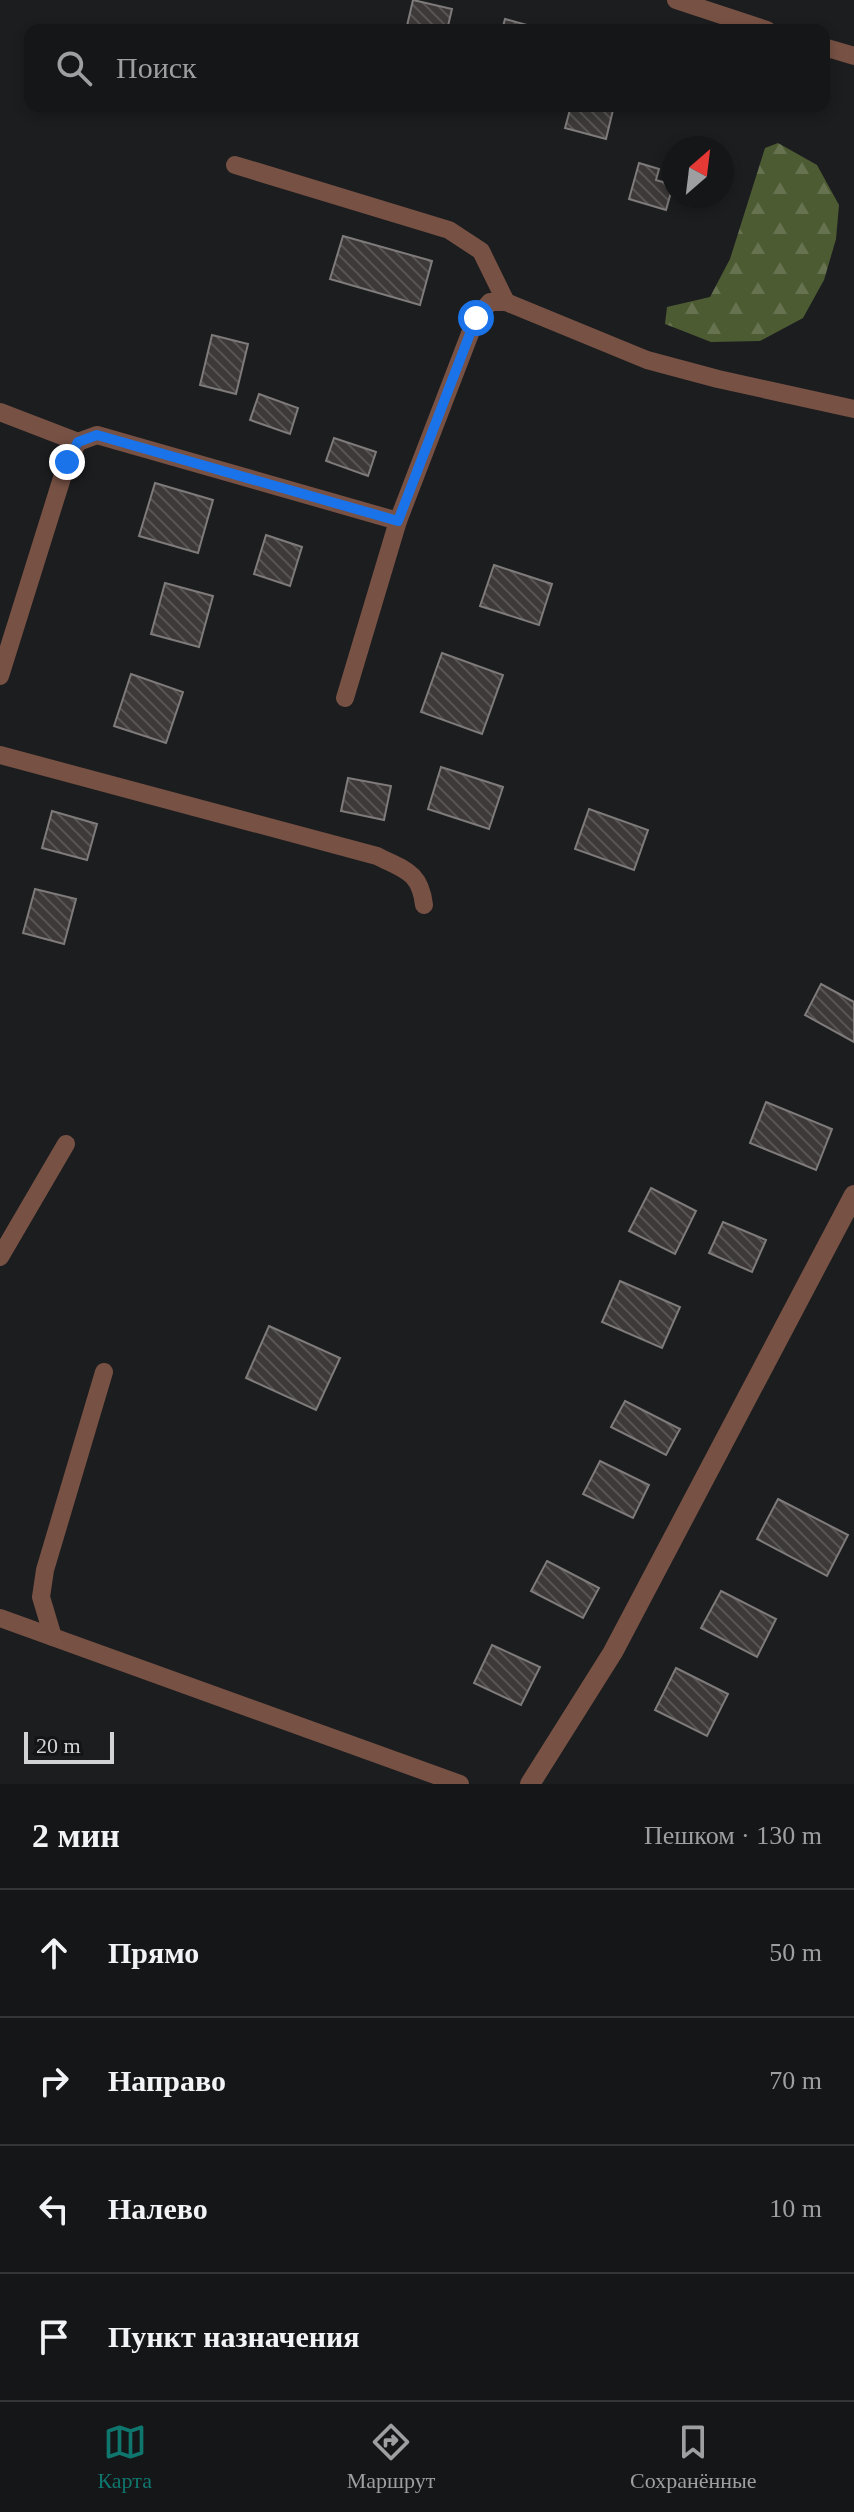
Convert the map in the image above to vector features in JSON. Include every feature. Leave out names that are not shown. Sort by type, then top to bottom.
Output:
[{"type":"street","points":[[530,1784],[613,1652],[854,1195]]},
{"type":"lane","points":[[676,0],[749,24]]},
{"type":"lane","points":[[830,49],[854,56]]},
{"type":"lane","points":[[235,165],[449,230],[481,251],[506,302]]},
{"type":"lane","points":[[345,698],[398,521],[476,318],[490,302],[506,302],[647,360],[854,409]]},
{"type":"lane","points":[[0,412],[78,442]]},
{"type":"lane","points":[[0,676],[67,462],[78,442],[97,435],[398,521]]},
{"type":"lane","points":[[0,755],[377,856],[413,874],[422,889],[424,905]]},
{"type":"lane","points":[[0,1257],[66,1144]]},
{"type":"lane","points":[[53,1637],[41,1597],[45,1570],[104,1372]]},
{"type":"lane","points":[[0,1618],[460,1784]]},
{"type":"green space","points":[[778,143],[817,165],[839,205],[836,239],[824,280],[803,318],[760,341],[711,342],[665,324],[667,307],[710,297],[730,259],[765,148]]},
{"type":"building","points":[[413,0],[452,9],[448,24],[407,24]]},
{"type":"building","points":[[505,19],[523,24],[504,24]]},
{"type":"building","points":[[569,112],[613,112],[606,139],[565,128]]},
{"type":"building","points":[[639,163],[659,169],[656,180],[662,182],[662,208],[666,210],[629,199]]},
{"type":"building","points":[[343,236],[432,261],[420,305],[330,279]]},
{"type":"building","points":[[212,335],[248,344],[236,394],[200,385]]},
{"type":"building","points":[[259,394],[298,408],[290,434],[250,420]]},
{"type":"building","points":[[334,438],[376,452],[368,476],[326,461]]},
{"type":"building","points":[[155,483],[213,500],[198,553],[139,536]]},
{"type":"building","points":[[266,535],[302,547],[290,586],[254,574]]},
{"type":"building","points":[[494,565],[552,584],[539,625],[480,606]]},
{"type":"building","points":[[165,583],[213,596],[199,647],[151,634]]},
{"type":"building","points":[[442,653],[503,675],[482,734],[421,712]]},
{"type":"building","points":[[131,674],[183,692],[166,743],[114,726]]},
{"type":"building","points":[[441,767],[503,787],[489,829],[428,809]]},
{"type":"building","points":[[348,778],[391,786],[384,820],[341,811]]},
{"type":"building","points":[[589,809],[648,830],[634,870],[575,849]]},
{"type":"building","points":[[52,811],[97,824],[87,860],[42,848]]},
{"type":"building","points":[[35,889],[76,899],[64,944],[23,933]]},
{"type":"building","points":[[821,984],[854,1002],[854,1042],[805,1015]]},
{"type":"building","points":[[766,1102],[832,1129],[816,1170],[750,1143]]},
{"type":"building","points":[[651,1188],[696,1211],[675,1254],[629,1231]]},
{"type":"building","points":[[723,1222],[766,1240],[752,1272],[709,1253]]},
{"type":"building","points":[[620,1281],[680,1307],[662,1348],[602,1322]]},
{"type":"building","points":[[269,1326],[340,1358],[316,1410],[246,1378]]},
{"type":"building","points":[[625,1401],[680,1429],[666,1455],[611,1427]]},
{"type":"building","points":[[600,1461],[649,1485],[633,1518],[583,1494]]},
{"type":"building","points":[[778,1499],[848,1535],[827,1576],[757,1539]]},
{"type":"building","points":[[547,1561],[599,1588],[583,1618],[531,1591]]},
{"type":"building","points":[[721,1591],[776,1619],[757,1657],[701,1628]]},
{"type":"building","points":[[492,1645],[540,1667],[521,1705],[474,1683]]},
{"type":"building","points":[[676,1668],[728,1694],[707,1736],[655,1710]]},
{"type":"route","points":[[67,462],[78,442],[97,435],[398,521],[476,318]]}]
